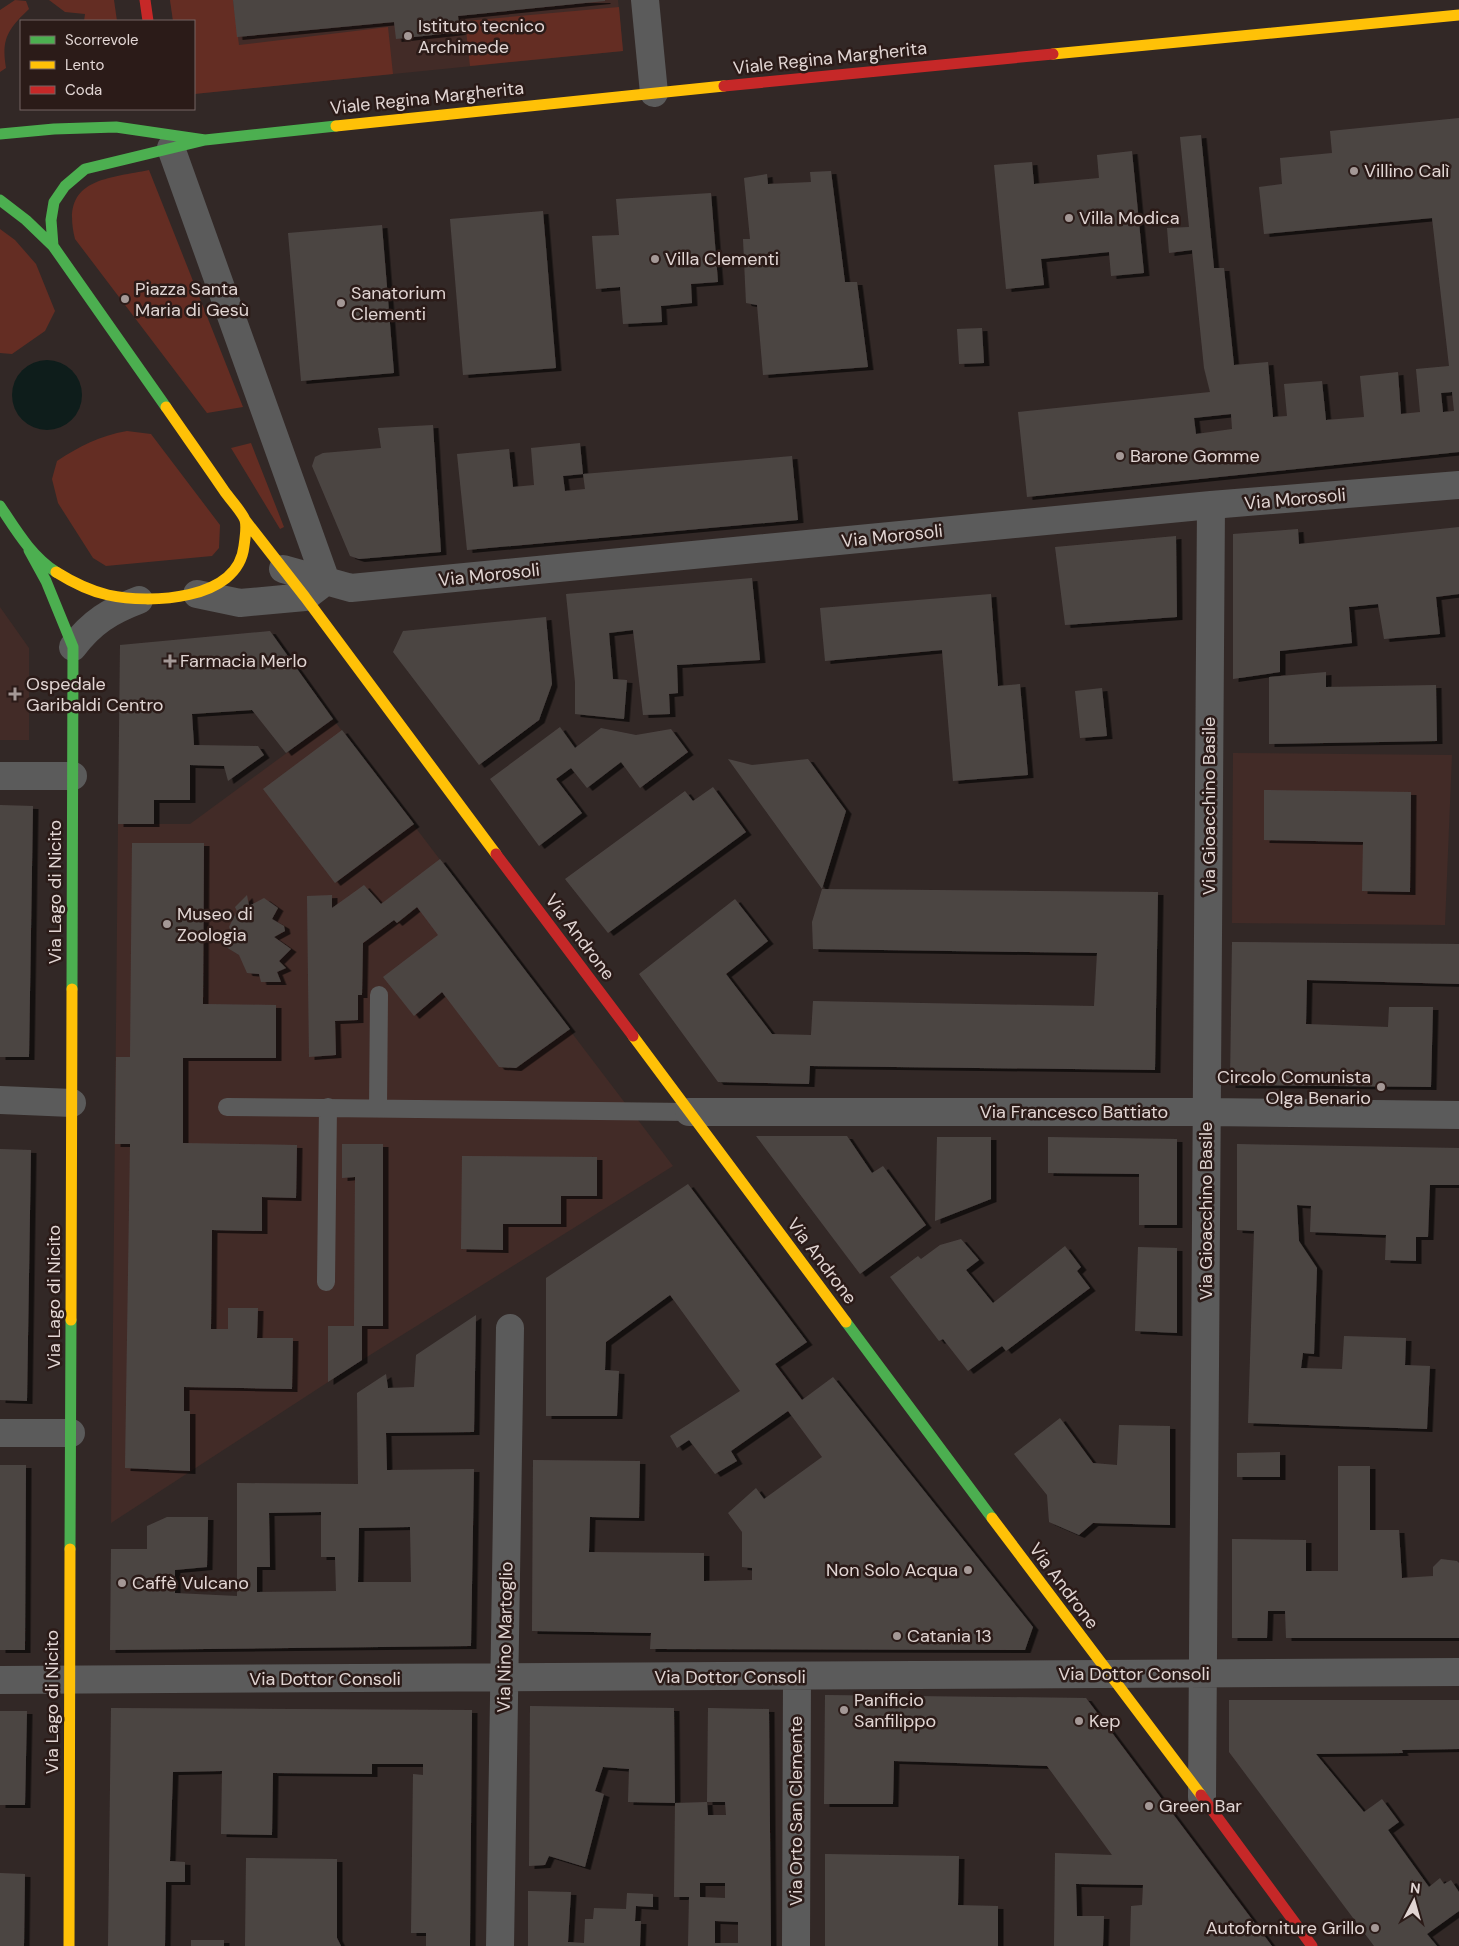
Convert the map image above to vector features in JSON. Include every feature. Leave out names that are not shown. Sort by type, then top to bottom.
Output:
[{"type":"main road","points":[[145,0],[148,20]]},
{"type":"main road","name":"Viale Regina Margherita","points":[[53,246],[50,220],[52,202],[59,190],[85,169],[169,135],[205,140],[899,68],[1459,15]]},
{"type":"main road","points":[[0,134],[54,129],[116,127],[169,135]]},
{"type":"main road","points":[[9,146],[54,129]]},
{"type":"main road","points":[[0,200],[26,220],[53,246],[245,520],[283,569]]},
{"type":"main road","points":[[0,506],[29,550],[46,581],[74,647]]},
{"type":"main road","points":[[29,550],[52,570],[79,585],[108,595],[139,600],[197,594],[224,581],[238,567],[243,551],[245,520]]},
{"type":"main road","name":"Via Androne","points":[[315,589],[689,1112],[1312,1946]]},
{"type":"main road","name":"Via Lago di Nicito","points":[[68,1946],[74,647]]},
{"type":"street","points":[[645,0],[654,93]]},
{"type":"street","points":[[169,135],[181,179],[315,589],[240,603],[197,594]]},
{"type":"street","name":"Via Morosoli","points":[[283,569],[315,589],[351,588],[1211,506],[1459,485]]},
{"type":"street","name":"Via Gioacchino Basile","points":[[1202,1797],[1211,506]]},
{"type":"street","points":[[74,647],[86,631],[102,618],[120,607],[139,600]]},
{"type":"street","points":[[0,776],[73,776]]},
{"type":"street","points":[[0,1100],[72,1103]]},
{"type":"street","name":"Via Francesco Battiato","points":[[689,1112],[1207,1112],[1459,1115]]},
{"type":"street","name":"Via Nino Martoglio","points":[[500,1946],[510,1328]]},
{"type":"street","points":[[0,1432],[71,1433]]},
{"type":"street","name":"Via Dottor Consoli","points":[[0,1680],[1459,1672]]},
{"type":"street","name":"Via Orto San Clemente","points":[[796,1946],[797,1676]]},
{"type":"lane","points":[[378,1108],[379,995]]},
{"type":"lane","points":[[227,1107],[689,1112]]},
{"type":"lane","points":[[326,1282],[328,1108]]},
{"type":"shaded area","points":[[15,0],[26,1],[29,9],[8,35],[5,49],[6,68],[0,72],[0,10]]},
{"type":"shaded area","points":[[49,0],[114,0],[117,20],[84,20],[85,14],[65,12]]},
{"type":"shaded area","name":"Istituto tecnico Archimede","points":[[170,0],[618,0],[623,51],[195,94],[195,20],[173,20]]},
{"type":"shaded area","points":[[170,0],[233,0],[239,45],[388,27],[393,74],[195,94],[195,20],[173,20]]},
{"type":"shaded area","points":[[619,7],[623,51],[470,66],[465,21]]},
{"type":"shaded area","points":[[149,170],[243,407],[207,413],[75,239],[72,219],[74,204],[80,193],[90,185],[102,180]]},
{"type":"shaded area","points":[[0,229],[15,240],[36,264],[55,311],[45,331],[12,354],[0,353]]},
{"type":"shaded area","points":[[47,360],[60,363],[72,370],[79,382],[82,395],[79,408],[72,420],[60,427],[47,430],[34,427],[22,420],[15,408],[12,395],[15,382],[22,370],[34,363]]},
{"type":"shaded area","points":[[127,431],[151,434],[220,525],[219,548],[212,556],[106,566],[93,558],[58,503],[52,479],[57,461],[90,442]]},
{"type":"shaded area","points":[[251,443],[284,527],[280,529],[231,448]]},
{"type":"shaded area","name":"Ospedale Garibaldi Centro","points":[[0,607],[29,648],[29,740],[0,740]]},
{"type":"shaded area","points":[[333,719],[673,1166],[362,1360],[111,1523],[118,824],[190,824]]},
{"type":"shaded area","points":[[1233,753],[1452,755],[1445,925],[1232,923]]},
{"type":"building","points":[[233,0],[605,1],[458,16],[460,32],[396,39],[394,22],[237,37]]},
{"type":"building","points":[[1459,118],[1459,452],[1027,497],[1018,412],[1210,392],[1204,368],[1192,250],[1169,253],[1167,228],[1189,227],[1180,137],[1201,135],[1214,268],[1224,268],[1234,365],[1268,362],[1273,417],[1287,416],[1284,384],[1322,381],[1326,420],[1364,417],[1360,376],[1398,372],[1401,414],[1420,412],[1416,369],[1449,366],[1432,218],[1264,234],[1259,187],[1282,184],[1280,158],[1332,153],[1330,131]],"holes":[[[1452,392],[1454,411],[1443,412],[1441,393]],[[1231,414],[1232,429],[1196,434],[1194,418]]]},
{"type":"building","name":"Villa Modica","points":[[1132,151],[1144,273],[1111,276],[1109,252],[1041,259],[1044,285],[1006,289],[994,165],[1032,162],[1034,184],[1099,178],[1097,155]]},
{"type":"building","points":[[831,171],[845,282],[857,282],[868,367],[763,375],[757,305],[746,303],[743,239],[750,239],[744,178],[767,174],[768,184],[811,182],[810,172]]},
{"type":"building","name":"Villa Clementi","points":[[711,193],[718,282],[691,284],[692,303],[661,306],[662,322],[623,324],[620,287],[596,289],[592,236],[619,235],[616,199]]},
{"type":"building","points":[[543,211],[556,368],[463,375],[450,219]]},
{"type":"building","name":"Sanatorium Clementi","points":[[382,225],[394,373],[301,381],[288,233]]},
{"type":"building","points":[[982,328],[984,363],[959,364],[957,329]]},
{"type":"building","points":[[433,425],[441,552],[359,559],[350,556],[312,466],[315,457],[323,453],[381,448],[378,428]]},
{"type":"building","points":[[580,443],[583,474],[792,456],[798,520],[467,550],[457,454],[509,449],[513,487],[534,485],[531,448]],"holes":[[[583,474],[585,489],[565,491],[563,476]]]},
{"type":"building","points":[[1459,527],[1459,594],[1436,597],[1440,634],[1384,639],[1378,604],[1349,607],[1352,643],[1280,651],[1280,672],[1233,679],[1233,534],[1298,529],[1299,544]]},
{"type":"building","points":[[1176,536],[1177,617],[1065,625],[1055,547]]},
{"type":"building","points":[[752,578],[760,660],[677,665],[678,693],[669,694],[670,714],[643,715],[633,630],[609,633],[613,679],[627,680],[624,719],[575,714],[575,682],[566,594]]},
{"type":"building","points":[[991,594],[998,686],[1020,684],[1028,775],[953,781],[942,650],[825,661],[820,608]]},
{"type":"building","points":[[546,617],[552,684],[539,720],[479,765],[393,652],[403,631]]},
{"type":"building","points":[[270,631],[333,719],[286,753],[252,710],[192,714],[194,745],[258,746],[264,755],[228,781],[224,766],[190,765],[190,800],[154,800],[154,824],[118,824],[120,645]]},
{"type":"building","points":[[1326,672],[1326,687],[1436,685],[1437,741],[1269,744],[1269,677]]},
{"type":"building","points":[[1102,688],[1107,736],[1080,738],[1075,691]]},
{"type":"building","points":[[560,727],[575,748],[601,728],[636,735],[671,729],[688,752],[640,788],[621,762],[587,788],[571,768],[556,779],[582,813],[539,846],[490,779]]},
{"type":"building","points":[[342,730],[414,824],[335,883],[263,789]]},
{"type":"building","points":[[728,759],[752,765],[808,759],[846,811],[822,889]]},
{"type":"building","points":[[713,787],[746,832],[608,933],[565,879],[685,791],[693,801]]},
{"type":"building","points":[[1264,790],[1411,792],[1410,892],[1362,891],[1363,842],[1264,840]]},
{"type":"building","points":[[0,805],[33,806],[29,1057],[0,1057]]},
{"type":"building","points":[[132,843],[204,843],[203,1004],[276,1005],[276,1058],[183,1058],[183,1143],[297,1145],[296,1198],[262,1197],[262,1231],[212,1230],[211,1329],[228,1329],[228,1308],[258,1308],[257,1338],[293,1338],[292,1389],[184,1387],[184,1411],[190,1411],[190,1471],[125,1468],[130,1144],[115,1144],[116,1057],[130,1057]]},
{"type":"building","points":[[440,859],[570,1029],[516,1068],[499,1067],[442,992],[414,1016],[383,977],[438,935],[417,907],[397,923],[394,920],[363,943],[362,995],[358,995],[358,1020],[335,1021],[336,1055],[309,1057],[307,896],[332,895],[332,908],[364,885],[381,904]]},
{"type":"building","points":[[822,889],[1158,892],[1155,1070],[810,1066],[809,1084],[718,1082],[639,974],[735,899],[768,941],[726,974],[772,1034],[811,1035],[813,1001],[1094,1006],[1097,953],[813,949],[812,922]]},
{"type":"building","points":[[247,895],[249,906],[264,898],[278,908],[272,919],[284,926],[285,931],[274,937],[291,949],[279,961],[286,968],[277,972],[281,982],[261,982],[259,974],[247,973],[239,955],[226,947],[235,941],[229,927],[237,911],[235,907]]},
{"type":"building","points":[[1232,942],[1459,944],[1459,984],[1307,980],[1306,1024],[1388,1027],[1389,1007],[1433,1007],[1431,1087],[1230,1085]]},
{"type":"building","points":[[756,1136],[847,1136],[872,1173],[883,1166],[926,1225],[860,1274]]},
{"type":"building","points":[[937,1137],[991,1137],[991,1199],[935,1221]]},
{"type":"building","points":[[1048,1137],[1177,1139],[1177,1225],[1139,1225],[1139,1174],[1048,1173]]},
{"type":"building","points":[[342,1144],[383,1144],[383,1326],[362,1326],[362,1360],[328,1382],[328,1326],[354,1326],[355,1177],[342,1178]]},
{"type":"building","points":[[1237,1144],[1459,1148],[1459,1185],[1430,1185],[1428,1237],[1416,1237],[1416,1261],[1385,1260],[1386,1235],[1310,1232],[1311,1206],[1297,1205],[1299,1241],[1317,1268],[1314,1354],[1303,1353],[1301,1368],[1342,1369],[1344,1336],[1406,1338],[1405,1365],[1430,1366],[1427,1429],[1248,1423],[1254,1231],[1237,1230]]},
{"type":"building","points":[[0,1149],[31,1150],[27,1401],[0,1400]]},
{"type":"building","points":[[462,1156],[597,1157],[597,1196],[561,1196],[561,1224],[503,1224],[503,1250],[461,1249]]},
{"type":"building","points":[[688,1184],[807,1342],[775,1364],[802,1400],[833,1377],[1033,1627],[1025,1650],[650,1649],[651,1633],[532,1631],[533,1460],[640,1461],[639,1518],[590,1517],[589,1552],[704,1553],[704,1581],[752,1580],[752,1568],[742,1567],[742,1532],[728,1513],[756,1488],[764,1499],[822,1457],[788,1411],[731,1451],[737,1461],[715,1474],[689,1440],[677,1448],[670,1436],[740,1391],[670,1295],[606,1342],[605,1370],[619,1371],[617,1416],[546,1416],[546,1278]]},
{"type":"building","points":[[961,1239],[979,1260],[966,1270],[993,1303],[1065,1246],[1081,1267],[1077,1271],[1090,1288],[1006,1351],[1002,1346],[968,1371],[943,1339],[939,1341],[890,1277],[918,1256],[921,1259],[940,1245]]},
{"type":"building","points":[[1138,1247],[1177,1248],[1177,1333],[1135,1331]]},
{"type":"building","points":[[476,1315],[474,1432],[386,1433],[387,1470],[474,1469],[471,1646],[110,1650],[111,1549],[147,1549],[147,1526],[167,1517],[208,1517],[207,1567],[175,1570],[175,1593],[237,1596],[237,1483],[358,1484],[357,1393],[386,1374],[388,1388],[414,1387],[416,1355]],"holes":[[[321,1512],[321,1557],[335,1557],[336,1591],[257,1592],[257,1567],[270,1567],[269,1513]],[[410,1527],[411,1582],[358,1582],[359,1528]]]},
{"type":"building","points":[[1060,1418],[1093,1463],[1117,1465],[1119,1425],[1170,1426],[1170,1525],[1093,1523],[1079,1535],[1049,1522],[1047,1495],[1014,1454]]},
{"type":"building","points":[[1280,1452],[1280,1477],[1237,1477],[1237,1453]]},
{"type":"building","points":[[0,1465],[26,1465],[25,1650],[0,1650]]},
{"type":"building","points":[[1338,1466],[1370,1466],[1370,1530],[1399,1530],[1402,1578],[1433,1576],[1433,1567],[1441,1559],[1457,1561],[1459,1563],[1459,1638],[1286,1638],[1285,1611],[1268,1611],[1267,1638],[1232,1638],[1232,1539],[1306,1540],[1306,1571],[1338,1571]]},
{"type":"building","points":[[825,1695],[1086,1698],[1272,1946],[1130,1946],[1131,1906],[1142,1905],[1143,1885],[1076,1884],[1077,1916],[1104,1916],[1103,1946],[1054,1946],[1055,1853],[1112,1855],[1047,1766],[894,1761],[893,1804],[824,1804]]},
{"type":"building","points":[[1229,1700],[1459,1700],[1459,1749],[1402,1750],[1403,1753],[1316,1754],[1364,1812],[1382,1799],[1399,1822],[1388,1830],[1429,1887],[1440,1878],[1444,1884],[1451,1880],[1459,1892],[1459,1911],[1427,1934],[1437,1946],[1374,1946],[1229,1752]]},
{"type":"building","points":[[530,1706],[674,1708],[675,1803],[628,1802],[629,1769],[603,1767],[595,1791],[604,1794],[585,1867],[549,1856],[545,1865],[529,1866]]},
{"type":"building","points":[[111,1708],[472,1710],[470,1946],[426,1946],[426,1933],[411,1933],[413,1774],[423,1775],[423,1764],[372,1764],[372,1774],[273,1773],[272,1835],[221,1834],[222,1771],[173,1772],[170,1861],[185,1862],[185,1882],[166,1882],[165,1946],[108,1946]]},
{"type":"building","points":[[708,1708],[769,1709],[771,1946],[688,1946],[689,1897],[674,1897],[675,1803],[707,1802]],"holes":[[[707,1802],[725,1802],[726,1815],[708,1815]],[[700,1883],[725,1883],[725,1898],[700,1897]],[[715,1921],[738,1922],[738,1943],[715,1943]]]},
{"type":"building","points":[[0,1711],[27,1711],[25,1805],[0,1805]]},
{"type":"building","points":[[825,1854],[959,1856],[958,1905],[998,1906],[998,1946],[825,1946]]},
{"type":"building","points":[[246,1858],[337,1859],[337,1938],[341,1946],[245,1946]]},
{"type":"building","points":[[0,1873],[25,1874],[24,1946],[0,1946]]},
{"type":"building","points":[[528,1891],[571,1892],[568,1942],[584,1943],[585,1919],[593,1919],[594,1908],[626,1909],[627,1893],[653,1894],[653,1907],[636,1906],[635,1921],[641,1921],[640,1946],[528,1946]]},
{"type":"building","points":[[191,1940],[224,1940],[224,1946],[191,1946]]},
{"type":"traffic: fast","points":[[53,246],[51,220],[54,202],[65,186],[85,169],[205,140],[336,126]]},
{"type":"traffic: fast","points":[[0,134],[54,129],[116,127],[205,140]]},
{"type":"traffic: fast","points":[[0,200],[26,220],[53,246],[166,407]]},
{"type":"traffic: fast","points":[[0,506],[32,550],[47,566],[56,572]]},
{"type":"traffic: fast","points":[[29,550],[46,581],[73,647],[72,989]]},
{"type":"traffic: fast","points":[[70,1549],[71,1320]]},
{"type":"traffic: fast","points":[[846,1322],[992,1518]]},
{"type":"traffic: slow","points":[[1053,54],[1459,15]]},
{"type":"traffic: slow","points":[[336,126],[724,86]]},
{"type":"traffic: slow","points":[[56,572],[81,586],[108,595],[146,599],[167,598],[209,588],[226,578],[238,564],[244,546],[245,520],[166,407]]},
{"type":"traffic: slow","points":[[245,520],[305,597],[496,854]]},
{"type":"traffic: slow","points":[[71,1320],[72,989]]},
{"type":"traffic: slow","points":[[633,1036],[846,1322]]},
{"type":"traffic: slow","points":[[992,1518],[1201,1795]]},
{"type":"traffic: slow","points":[[69,1946],[70,1549]]},
{"type":"traffic: jam","points":[[145,0],[148,20]]},
{"type":"traffic: jam","points":[[724,86],[1053,54]]},
{"type":"traffic: jam","points":[[496,854],[633,1036]]},
{"type":"traffic: jam","points":[[1201,1795],[1312,1946]]},
{"type":"place","name":"Istituto tecnico Archimede","points":[[408,36]]},
{"type":"place","name":"Villino Calì","points":[[1354,171]]},
{"type":"place","name":"Villa Modica","points":[[1069,218]]},
{"type":"place","name":"Villa Clementi","points":[[655,259]]},
{"type":"place","name":"Piazza Santa Maria di Gesù","points":[[125,299]]},
{"type":"place","name":"Sanatorium Clementi","points":[[341,303]]},
{"type":"place","name":"Barone Gomme","points":[[1120,456]]},
{"type":"place","name":"Farmacia Merlo","points":[[170,661]]},
{"type":"place","name":"Ospedale Garibaldi Centro","points":[[15,694]]},
{"type":"place","name":"Museo di Zoologia","points":[[167,924]]},
{"type":"place","name":"Circolo Comunista Olga Benario","points":[[1381,1087]]},
{"type":"place","name":"Non Solo Acqua","points":[[968,1570]]},
{"type":"place","name":"Caffè Vulcano","points":[[122,1583]]},
{"type":"place","name":"Catania 13","points":[[897,1636]]},
{"type":"place","name":"Panificio Sanfilippo","points":[[844,1710]]},
{"type":"place","name":"Kep","points":[[1079,1721]]},
{"type":"place","name":"Green Bar","points":[[1149,1806]]},
{"type":"place","name":"Autoforniture Grillo","points":[[1375,1928]]}]
